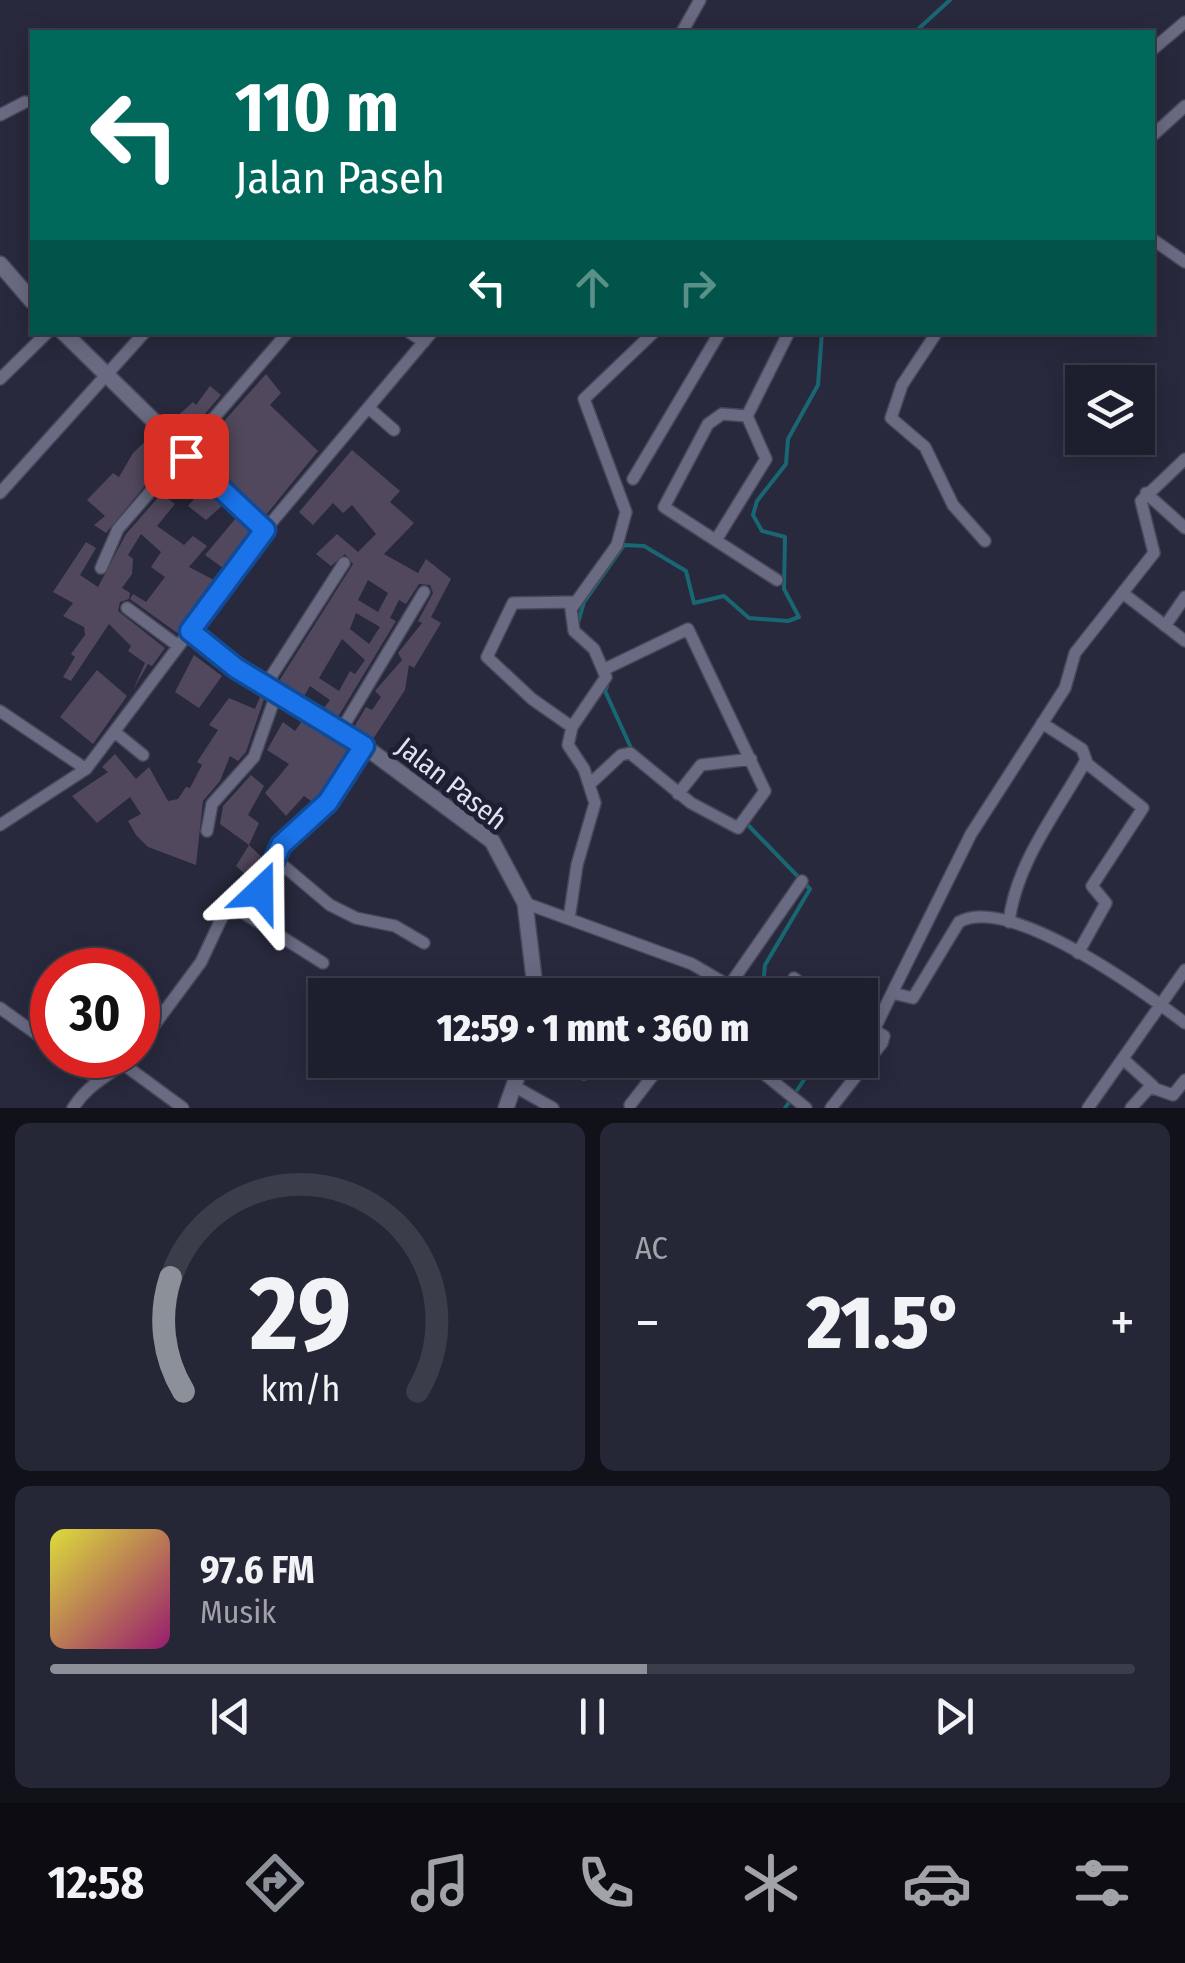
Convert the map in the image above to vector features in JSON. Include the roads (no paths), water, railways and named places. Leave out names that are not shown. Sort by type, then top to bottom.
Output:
[{"type":"street","points":[[683,30],[700,0]]},
{"type":"street","points":[[1155,47],[1185,22]]},
{"type":"street","points":[[0,115],[25,102]]},
{"type":"street","points":[[1155,133],[1185,106]]},
{"type":"street","points":[[1155,241],[1185,262]]},
{"type":"street","points":[[0,264],[30,299]]},
{"type":"street","points":[[0,379],[45,335]]},
{"type":"street","points":[[66,335],[102,375],[265,530]]},
{"type":"street","points":[[0,492],[142,335]]},
{"type":"street","points":[[101,568],[118,529],[186,456],[286,335]]},
{"type":"street","points":[[608,667],[574,632],[573,602],[618,546],[626,512],[584,400],[651,335]]},
{"type":"street","points":[[633,479],[718,335]]},
{"type":"street","points":[[747,416],[788,335]]},
{"type":"street","points":[[934,335],[902,385],[891,418],[925,448],[954,505],[984,541]]},
{"type":"street","points":[[0,825],[86,769],[265,530],[428,337]]},
{"type":"street","points":[[370,410],[394,430]]},
{"type":"street","points":[[747,416],[722,414],[708,424],[664,507],[777,580]]},
{"type":"street","points":[[716,540],[766,459],[747,416]]},
{"type":"street","points":[[878,1022],[945,882],[1065,688],[1075,653],[1154,552],[1140,509],[1146,493],[1185,460]]},
{"type":"street","points":[[1146,493],[1185,528]]},
{"type":"street","points":[[207,831],[208,812],[254,756],[271,689],[344,563]]},
{"type":"street","points":[[340,732],[424,592]]},
{"type":"street","points":[[1124,594],[1185,642]]},
{"type":"street","points":[[1165,626],[1185,597]]},
{"type":"street","points":[[572,727],[532,699],[487,657],[513,603],[573,602]]},
{"type":"street","points":[[126,608],[177,644]]},
{"type":"street","points":[[590,784],[628,753],[709,814],[736,828],[744,823],[765,791],[688,629],[608,667]]},
{"type":"street","name":"Jalan Paseh","points":[[190,631],[271,689],[364,746],[492,841],[525,903],[534,978]]},
{"type":"street","points":[[569,919],[577,865],[594,815],[590,784],[568,745],[572,727],[604,683],[608,667]]},
{"type":"street","points":[[0,711],[86,769]]},
{"type":"street","points":[[1042,723],[1082,750],[1085,762],[1143,808],[1092,886],[1106,903],[1078,953]]},
{"type":"street","points":[[116,733],[143,755]]},
{"type":"street","points":[[160,1017],[201,962],[216,924],[234,907],[256,899],[273,858],[291,832],[328,802],[364,746]]},
{"type":"street","points":[[680,791],[700,765],[751,759]]},
{"type":"street","points":[[1008,922],[1014,893],[1049,815],[1085,762]]},
{"type":"street","points":[[273,858],[330,906],[356,918],[394,926],[424,943]]},
{"type":"street","points":[[735,978],[802,881]]},
{"type":"street","points":[[525,903],[692,964],[716,978]]},
{"type":"street","points":[[234,907],[322,963]]},
{"type":"street","points":[[892,993],[912,998],[958,922],[978,917],[1034,928],[1126,977],[1185,1023]]},
{"type":"street","points":[[1088,1108],[1185,970]]},
{"type":"street","points":[[0,1008],[30,1029]]},
{"type":"street","points":[[1122,1059],[1154,1086],[1174,1095],[1185,1080]]},
{"type":"street","points":[[148,1078],[183,1108]]},
{"type":"street","points":[[506,1108],[517,1078]]},
{"type":"street","points":[[630,1105],[650,1078]]},
{"type":"street","points":[[769,1078],[803,1106]]},
{"type":"street","points":[[831,1108],[855,1078]]},
{"type":"street","points":[[73,1108],[97,1079]]},
{"type":"street","points":[[514,1086],[553,1108]]},
{"type":"street","points":[[1131,1108],[1154,1086]]},
{"type":"waterway","points":[[917,30],[950,0]]},
{"type":"waterway","points":[[578,623],[584,602],[624,545],[644,546],[686,571],[694,603],[724,596],[749,618],[788,621],[799,617],[784,589],[785,537],[762,531],[753,515],[757,501],[786,464],[788,439],[818,385],[822,335]]},
{"type":"waterway","points":[[607,686],[605,691],[632,750]]},
{"type":"waterway","points":[[747,824],[810,889],[765,965],[764,978]]},
{"type":"waterway","points":[[785,1108],[805,1078]]}]
